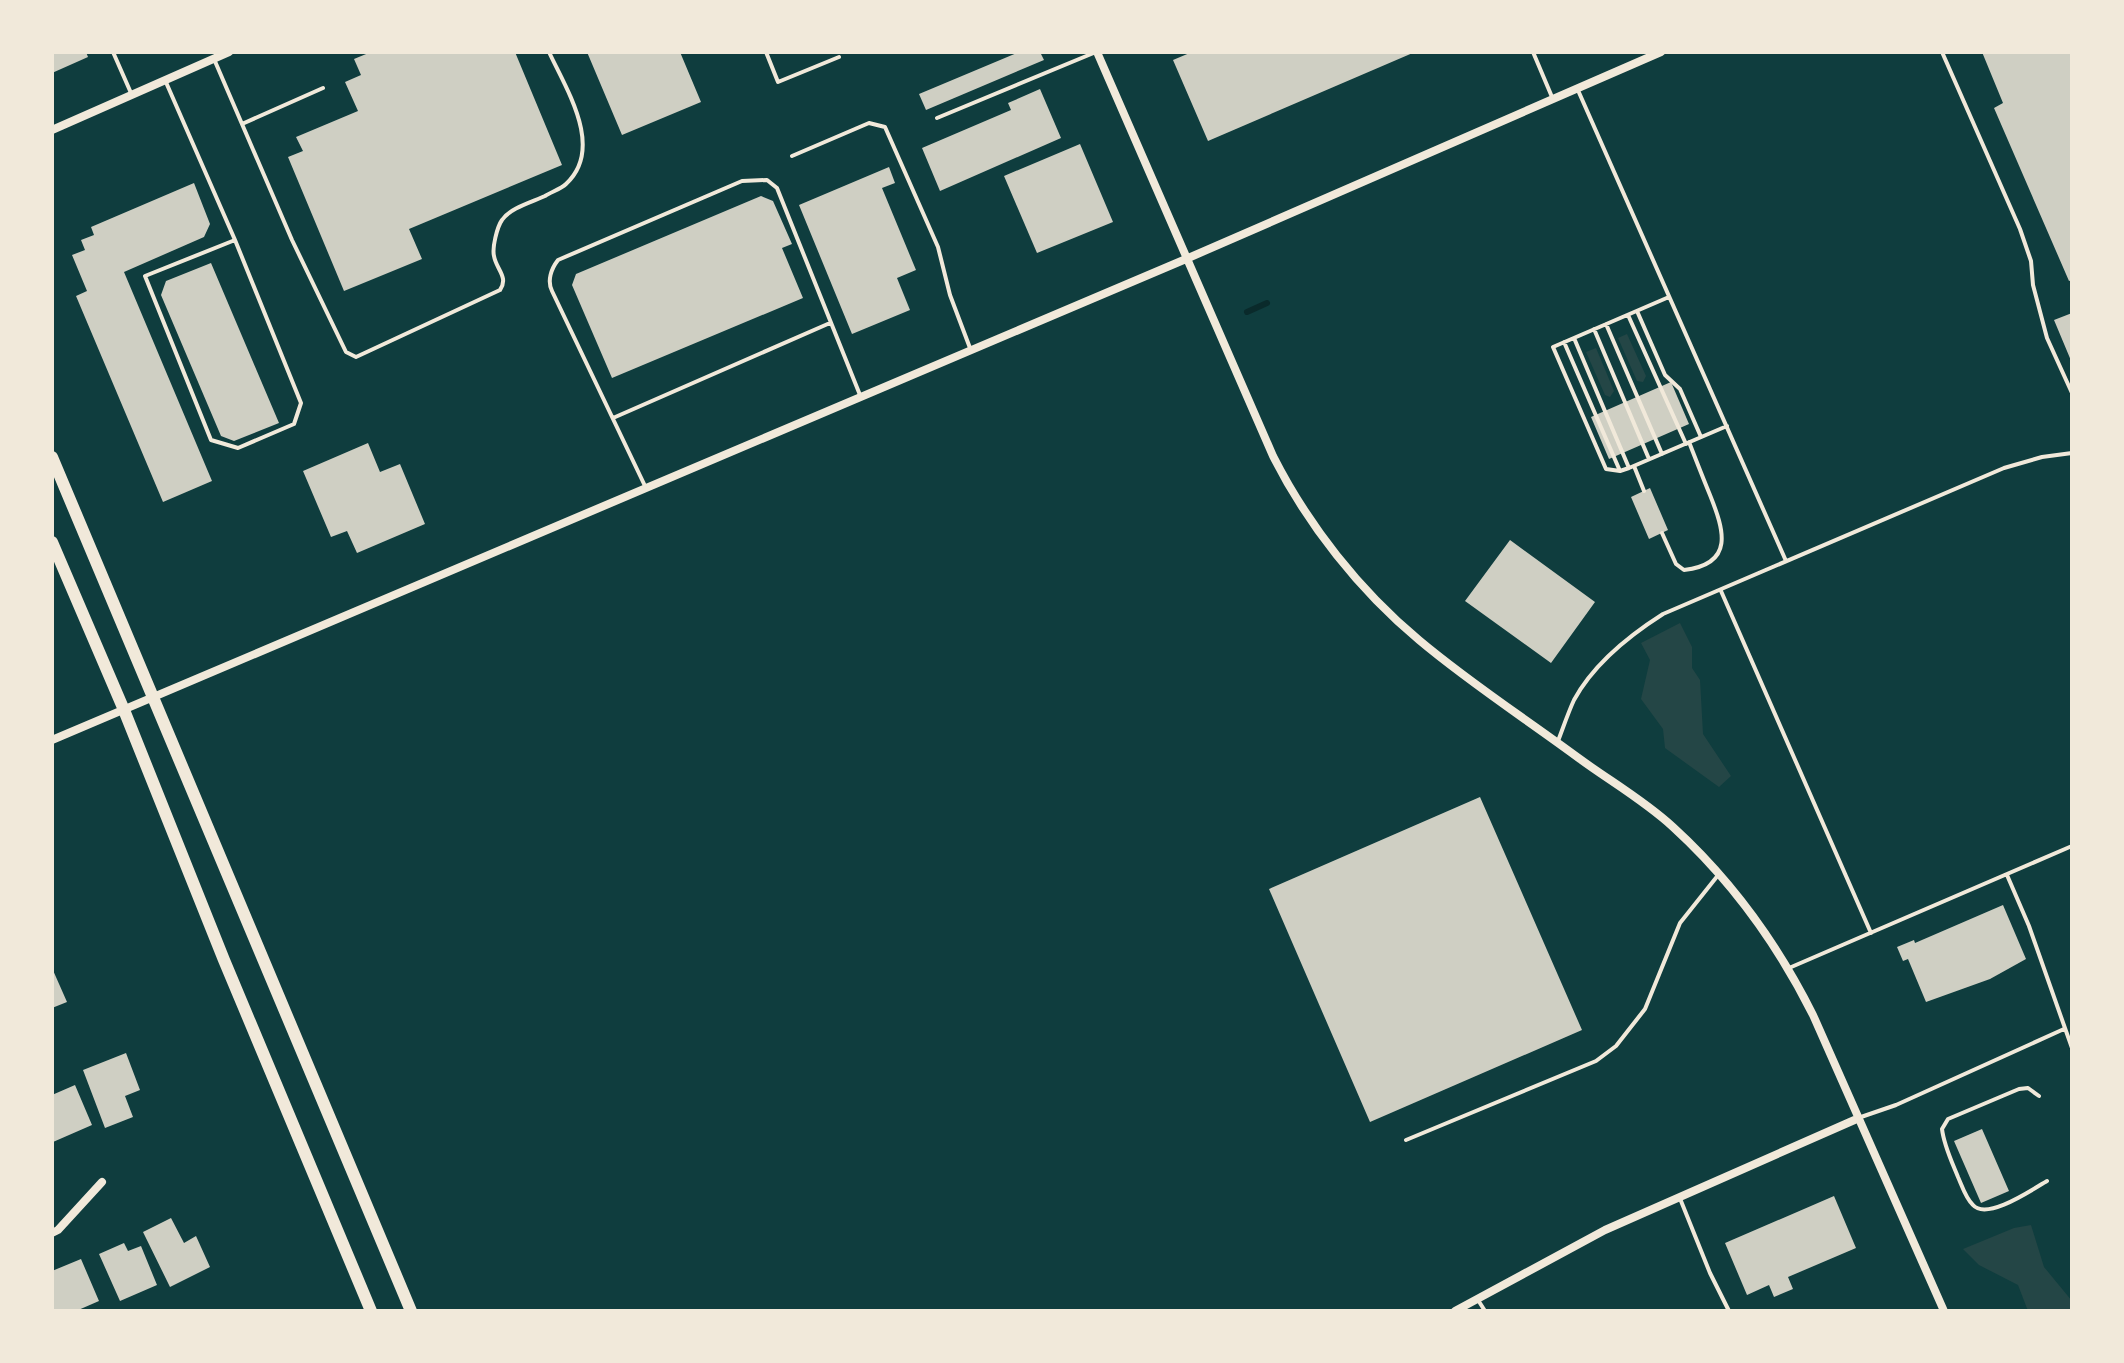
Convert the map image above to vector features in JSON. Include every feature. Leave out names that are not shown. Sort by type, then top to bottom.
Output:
[{"type":"main road","points":[[52,457],[411,1311]]},
{"type":"main road","points":[[52,542],[371,1311]]},
{"type":"street","points":[[52,130],[229,52]]},
{"type":"street","points":[[1096,52],[1286,481],[1349,571],[1416,638],[1671,825],[1719,874],[1789,968],[1813,1015],[1944,1311]]},
{"type":"street","points":[[52,740],[971,351],[1661,52]]},
{"type":"street","points":[[1455,1311],[1605,1230],[1859,1118]]},
{"type":"street","points":[[52,1233],[102,1182]]},
{"type":"lane","points":[[113,52],[132,95]]},
{"type":"lane","points":[[214,59],[296,249],[346,352],[356,357],[500,290],[504,284],[493,255],[502,220],[509,213],[565,185],[583,148],[577,115],[549,52]]},
{"type":"lane","points":[[766,52],[778,82],[839,57]]},
{"type":"lane","points":[[937,118],[1096,52]]},
{"type":"lane","points":[[1533,52],[1553,99]]},
{"type":"lane","points":[[1942,52],[2020,229],[2031,261],[2033,285],[2047,338],[2072,393]]},
{"type":"lane","points":[[165,80],[235,240],[301,403],[294,424],[238,448],[211,440],[145,276],[235,240]]},
{"type":"lane","points":[[242,124],[323,88]]},
{"type":"lane","points":[[1577,88],[1786,561]]},
{"type":"lane","points":[[792,156],[869,123],[885,127],[938,247],[950,295],[971,351]]},
{"type":"lane","points":[[646,488],[550,286],[551,272],[558,260],[742,181],[767,180],[777,188],[861,397]]},
{"type":"lane","points":[[1669,297],[1553,347],[1606,469],[1620,471],[1632,467],[1727,426]]},
{"type":"lane","points":[[1637,311],[1665,375],[1680,389],[1701,437]]},
{"type":"lane","points":[[1628,315],[1721,524],[1721,546],[1718,554],[1704,565],[1684,570],[1676,564],[1662,533]]},
{"type":"lane","points":[[613,418],[831,323]]},
{"type":"lane","points":[[1606,324],[1662,454]]},
{"type":"lane","points":[[1594,329],[1649,459]]},
{"type":"lane","points":[[1574,338],[1644,491]]},
{"type":"lane","points":[[1564,342],[1620,471]]},
{"type":"lane","points":[[1557,742],[1575,699],[1599,666],[1651,621],[2004,468],[2042,457],[2072,453]]},
{"type":"lane","points":[[1720,590],[1871,933]]},
{"type":"lane","points":[[1789,968],[2072,846]]},
{"type":"lane","points":[[1406,1140],[1564,1075],[1608,1053],[1645,1009],[1680,923],[1719,874]]},
{"type":"lane","points":[[2007,875],[2029,926],[2072,1048]]},
{"type":"lane","points":[[1859,1118],[1896,1105],[2064,1029]]},
{"type":"lane","points":[[2039,1096],[2028,1088],[2019,1089],[1948,1119],[1942,1129],[1960,1181],[1972,1205],[1977,1208],[1988,1209],[2006,1204],[2047,1181]]},
{"type":"lane","points":[[1679,1196],[1729,1311]]},
{"type":"lane","points":[[1477,1298],[1485,1311]]},
{"type":"shaded area","points":[[1627,334],[1646,376],[1643,382],[1637,381],[1618,338]]},
{"type":"shaded area","points":[[1596,348],[1614,391],[1610,397],[1605,395],[1586,352]]},
{"type":"shaded area","points":[[1680,623],[1692,647],[1692,668],[1700,680],[1703,734],[1731,776],[1719,787],[1665,748],[1663,729],[1641,699],[1650,660],[1641,643]]},
{"type":"shaded area","points":[[2031,1225],[2044,1267],[2072,1301],[2072,1311],[2028,1311],[2018,1285],[1979,1265],[1963,1249],[2014,1228]]},
{"type":"building","points":[[52,52],[86,52],[88,57],[52,73]]},
{"type":"building","points":[[371,52],[515,52],[562,165],[409,229],[422,259],[344,291],[288,157],[303,151],[296,137],[358,111],[345,82],[361,75],[354,59]]},
{"type":"building","points":[[587,52],[680,52],[701,102],[622,135]]},
{"type":"building","points":[[1019,52],[1040,52],[1044,60],[926,110],[919,94]]},
{"type":"building","points":[[1192,52],[1415,52],[1208,141],[1173,60]]},
{"type":"building","points":[[1982,52],[2072,52],[2072,280],[2069,281],[1994,108],[2003,103]]},
{"type":"building","points":[[1040,89],[1061,138],[940,191],[922,148],[1011,110],[1008,103]]},
{"type":"building","points":[[1080,144],[1113,222],[1037,253],[1004,176]]},
{"type":"building","points":[[889,167],[895,183],[882,188],[916,270],[897,278],[910,310],[852,334],[799,205]]},
{"type":"building","points":[[194,183],[210,224],[204,237],[124,272],[212,481],[163,502],[76,296],[87,291],[72,255],[85,250],[81,240],[94,235],[91,227]]},
{"type":"building","points":[[761,196],[773,201],[792,244],[782,248],[803,298],[612,378],[572,285],[576,274]]},
{"type":"building","points":[[211,263],[279,423],[234,441],[221,436],[161,295],[166,281]]},
{"type":"building","points":[[2072,313],[2072,363],[2054,320]]},
{"type":"building","points":[[1671,382],[1689,424],[1609,459],[1591,417]]},
{"type":"building","points":[[368,443],[380,472],[400,464],[425,524],[357,553],[347,531],[331,537],[303,471]]},
{"type":"building","points":[[1650,488],[1668,530],[1649,539],[1631,497]]},
{"type":"building","points":[[1510,540],[1595,602],[1551,663],[1465,601]]},
{"type":"building","points":[[1480,797],[1582,1030],[1370,1122],[1269,889]]},
{"type":"building","points":[[2003,905],[2026,959],[1990,979],[1926,1002],[1908,959],[1903,961],[1897,947],[1914,940],[1915,943]]},
{"type":"building","points":[[52,968],[67,1002],[52,1008]]},
{"type":"building","points":[[126,1053],[140,1090],[125,1096],[133,1117],[105,1128],[83,1070]]},
{"type":"building","points":[[75,1085],[92,1125],[53,1142],[52,1095]]},
{"type":"building","points":[[1982,1129],[2009,1191],[1981,1203],[1954,1141]]},
{"type":"building","points":[[1834,1196],[1856,1248],[1788,1277],[1793,1289],[1774,1297],[1769,1285],[1747,1295],[1725,1243]]},
{"type":"building","points":[[171,1218],[184,1243],[196,1236],[210,1267],[170,1287],[143,1232]]},
{"type":"building","points":[[124,1243],[128,1251],[141,1246],[157,1285],[120,1301],[99,1254]]},
{"type":"building","points":[[81,1259],[99,1301],[76,1311],[54,1311],[52,1271]]},
{"type":"waterway","points":[[1247,312],[1267,303]]}]
